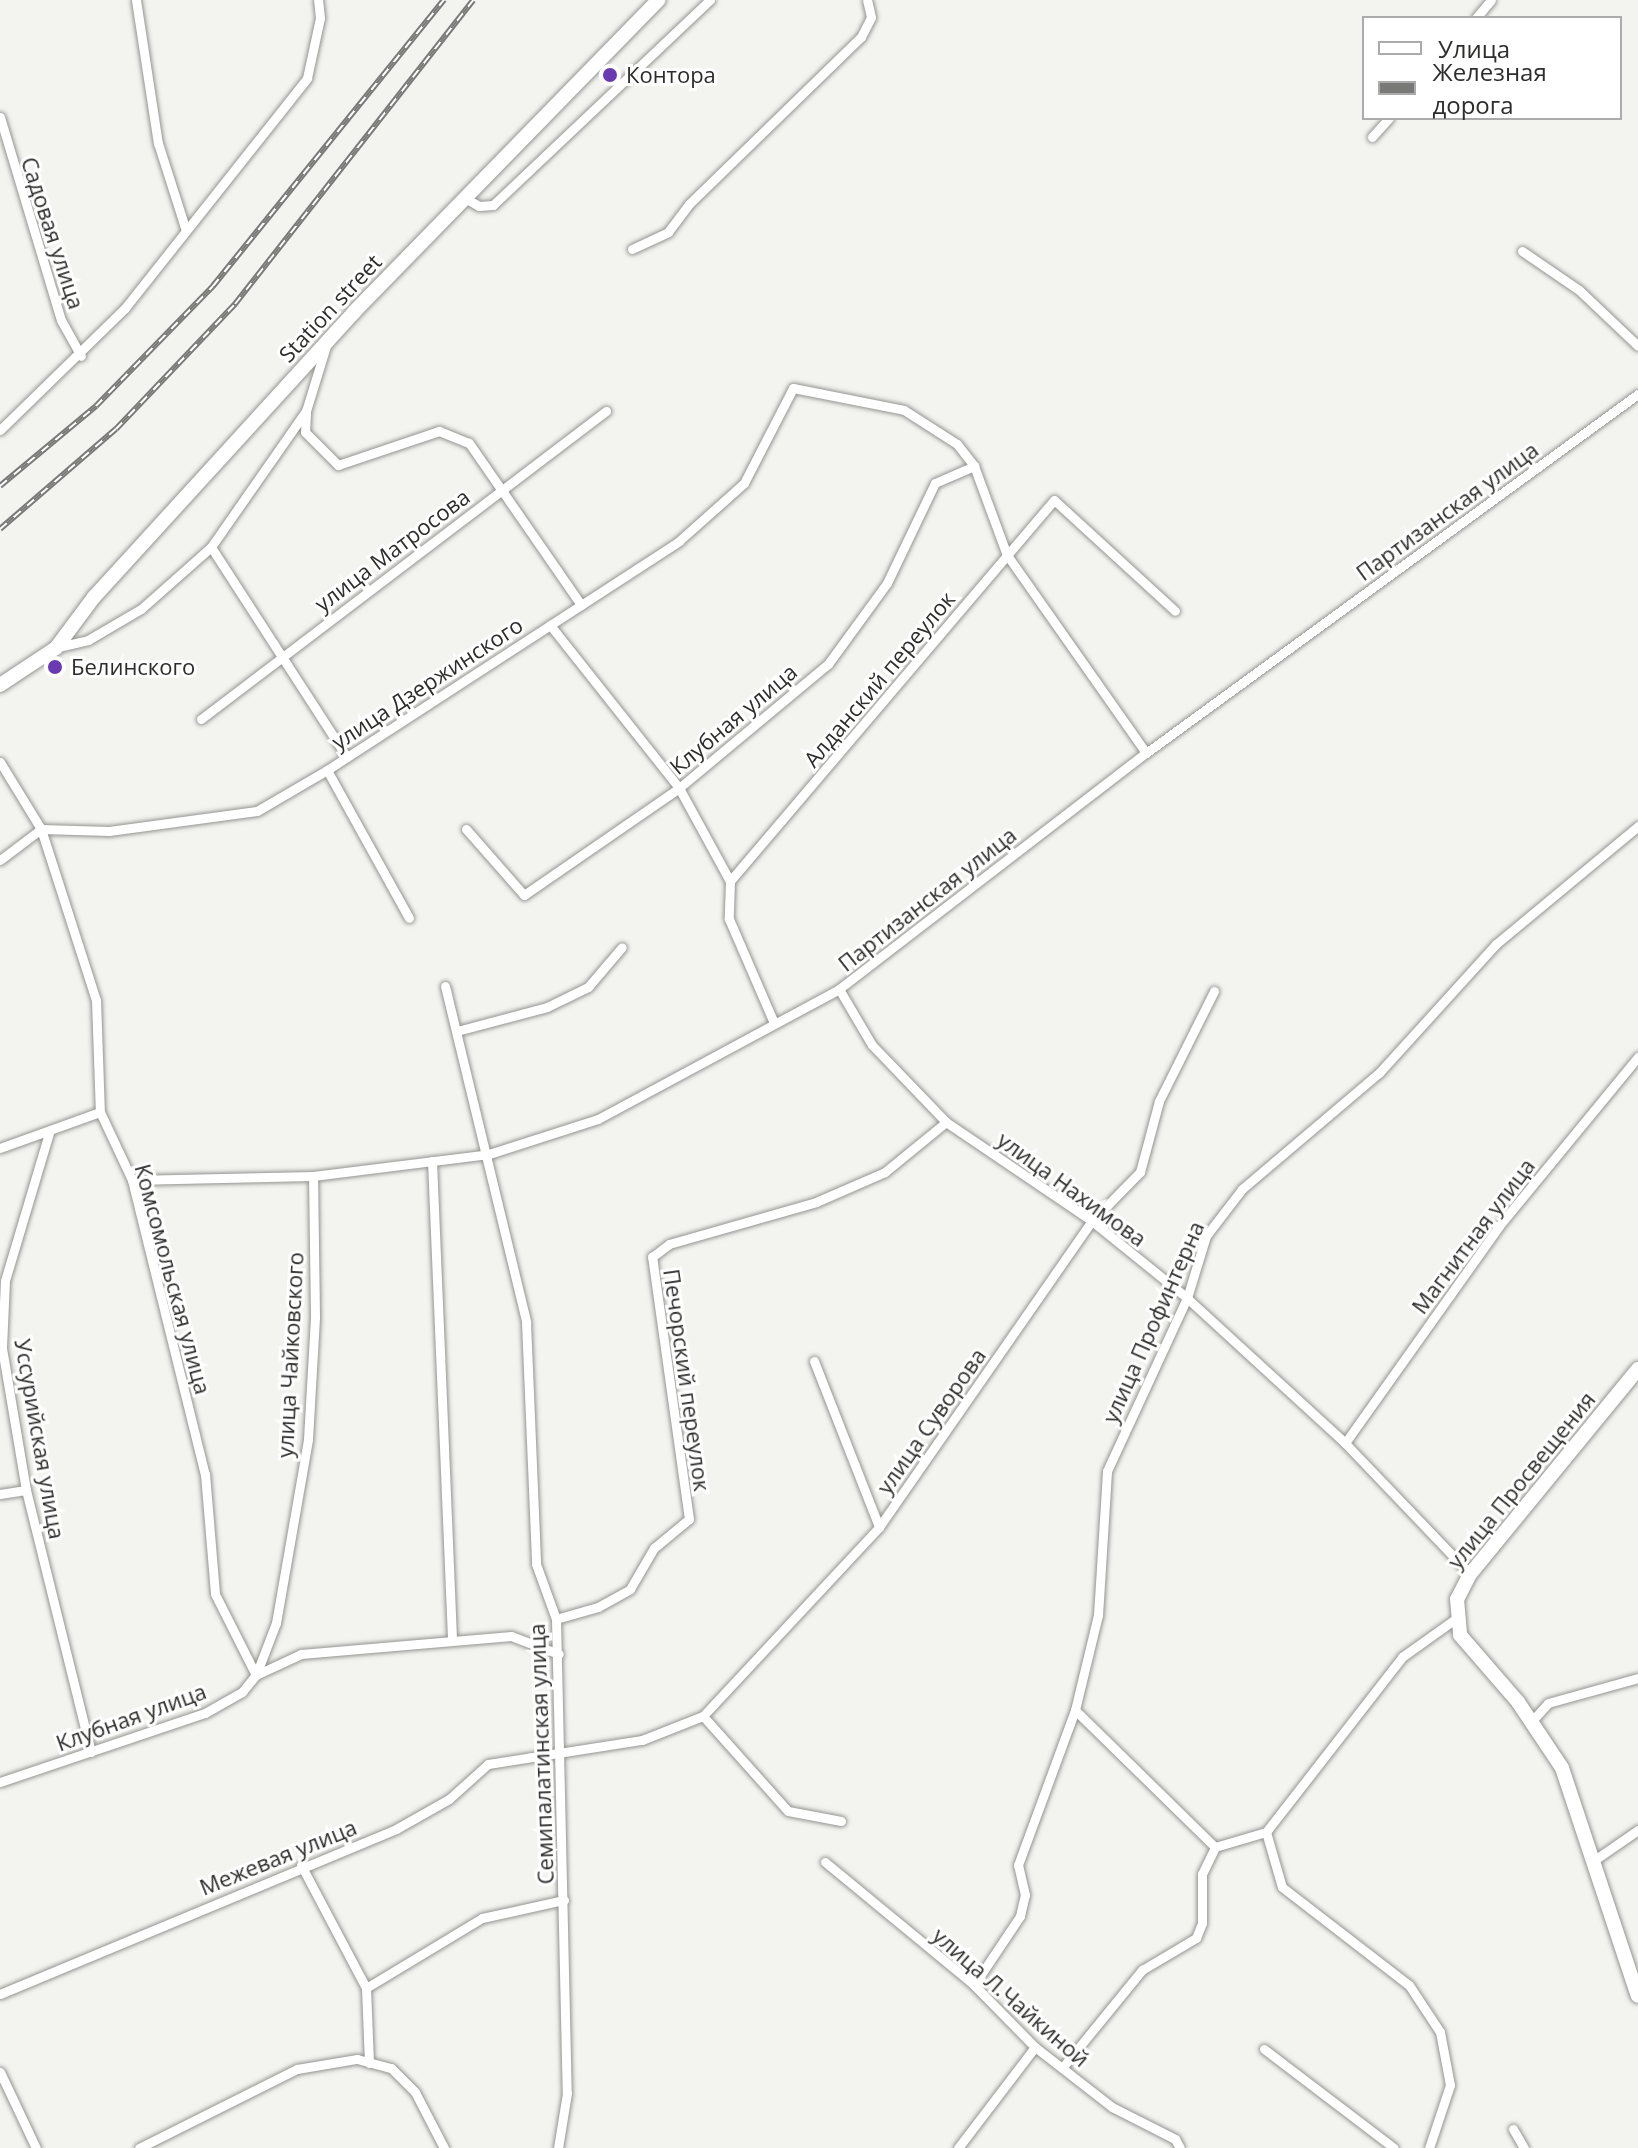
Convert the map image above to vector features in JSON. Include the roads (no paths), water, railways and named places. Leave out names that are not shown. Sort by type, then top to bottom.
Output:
[{"type":"main road","name":"Station street","points":[[50,652],[94,597],[326,346],[658,0]]},
{"type":"main road","points":[[0,685],[50,652]]},
{"type":"main road","name":"улица Просвещения","points":[[1458,1617],[1457,1599],[1470,1574],[1638,1369]]},
{"type":"main road","points":[[1458,1617],[1460,1635],[1531,1722],[1562,1768],[1638,1996]]},
{"type":"street","points":[[136,0],[158,143],[186,231]]},
{"type":"street","points":[[0,430],[81,356],[186,231],[307,78],[320,18],[318,0]]},
{"type":"street","points":[[465,198],[479,206],[493,205],[710,0]]},
{"type":"street","points":[[632,249],[668,232],[689,204],[861,37],[871,17],[867,0]]},
{"type":"street","points":[[1478,16],[1491,0]]},
{"type":"street","name":"Садовая улица","points":[[0,117],[61,320],[81,356]]},
{"type":"street","points":[[1372,137],[1387,120]]},
{"type":"street","points":[[1522,251],[1579,290],[1638,346]]},
{"type":"street","points":[[326,346],[306,411],[305,432],[338,465],[439,431],[469,443],[581,605]]},
{"type":"street","name":"улица Дзержинского","points":[[41,829],[109,831],[257,811],[327,770],[679,541],[744,483],[793,388],[904,410],[957,444],[974,466]]},
{"type":"street","name":"Партизанская улица","points":[[132,1180],[313,1176],[489,1154],[598,1119],[839,989],[1146,753],[1638,394]]},
{"type":"street","points":[[50,652],[88,640],[141,609],[211,547],[306,411]]},
{"type":"street","name":"улица Матросова","points":[[201,719],[606,411]]},
{"type":"street","points":[[974,466],[1007,555],[1146,753]]},
{"type":"street","name":"Клубная улица","points":[[466,829],[524,895],[679,788],[828,664],[887,583],[935,483],[974,466]]},
{"type":"street","name":"Алданский переулок","points":[[730,881],[1054,500],[1175,611]]},
{"type":"street","points":[[211,547],[280,659],[347,757]]},
{"type":"street","points":[[550,625],[679,788],[730,881],[729,919],[774,1023]]},
{"type":"street","name":"Комсомольская улица","points":[[0,762],[41,829],[96,1000],[100,1112],[132,1180],[205,1474],[215,1594],[256,1675]]},
{"type":"street","points":[[327,770],[409,918]]},
{"type":"street","name":"улица Профинтерна","points":[[974,1985],[1020,1916],[1025,1895],[1018,1865],[1075,1710],[1098,1615],[1107,1471],[1187,1298],[1206,1236],[1242,1189],[1379,1073],[1496,944],[1638,826]]},
{"type":"street","points":[[0,860],[41,829]]},
{"type":"street","points":[[457,1031],[547,1007],[588,987],[622,947]]},
{"type":"street","name":"Семипалатинская улица","points":[[445,986],[489,1154],[526,1322],[536,1564],[556,1619],[562,1756],[567,2093],[558,2148]]},
{"type":"street","name":"улица Нахимова","points":[[839,989],[872,1045],[946,1122],[1092,1221],[1187,1298],[1345,1443],[1470,1574]]},
{"type":"street","name":"улица Суворова","points":[[562,1756],[642,1740],[703,1716],[879,1527],[1092,1221],[1140,1172],[1159,1101],[1214,991]]},
{"type":"street","name":"Магнитная улица","points":[[1345,1443],[1499,1226],[1638,1057]]},
{"type":"street","points":[[0,1148],[49,1133],[100,1112]]},
{"type":"street","name":"Печорский переулок","points":[[556,1619],[598,1607],[630,1589],[654,1548],[689,1519],[652,1257],[669,1244],[816,1202],[885,1172],[946,1122]]},
{"type":"street","name":"Уссурийская улица","points":[[49,1133],[5,1281],[2,1348],[26,1490],[91,1752]]},
{"type":"street","points":[[432,1161],[452,1639]]},
{"type":"street","name":"улица Чайковского","points":[[256,1675],[276,1623],[308,1439],[315,1317],[313,1176]]},
{"type":"street","points":[[814,1361],[879,1527]]},
{"type":"street","points":[[0,1494],[26,1490]]},
{"type":"street","points":[[1062,2068],[1142,1970],[1196,1938],[1202,1923],[1202,1874],[1215,1847],[1266,1832],[1402,1657],[1458,1617]]},
{"type":"street","name":"Клубная улица","points":[[0,1782],[205,1713],[242,1692],[256,1675],[301,1654],[511,1636],[559,1654]]},
{"type":"street","points":[[1531,1722],[1548,1703],[1638,1678]]},
{"type":"street","points":[[1075,1710],[1215,1847]]},
{"type":"street","points":[[703,1716],[788,1811],[841,1821]]},
{"type":"street","name":"Межевая улица","points":[[0,1994],[301,1865],[396,1829],[449,1799],[488,1764],[562,1756]]},
{"type":"street","points":[[1593,1861],[1638,1830]]},
{"type":"street","points":[[1266,1832],[1282,1887],[1409,1985],[1440,2032],[1450,2085],[1429,2148]]},
{"type":"street","name":"улица Л.Чайкиной","points":[[825,1862],[974,1985],[1035,2047],[1112,2107],[1175,2139],[1180,2148]]},
{"type":"street","points":[[301,1865],[366,1988],[369,2063]]},
{"type":"street","points":[[366,1988],[482,1918],[564,1900]]},
{"type":"street","points":[[958,2148],[1035,2047]]},
{"type":"street","points":[[1264,2049],[1394,2148]]},
{"type":"street","points":[[139,2148],[297,2069],[357,2059],[391,2068],[415,2092],[444,2148]]},
{"type":"street","points":[[0,2072],[36,2148]]},
{"type":"street","points":[[1513,2129],[1524,2148]]},
{"type":"railway","points":[[0,486],[96,406],[213,286],[444,0]]},
{"type":"railway","points":[[0,529],[116,429],[235,304],[473,0]]},
{"type":"place","name":"Контора","points":[[610,75]]},
{"type":"place","name":"Белинского","points":[[55,667]]}]
